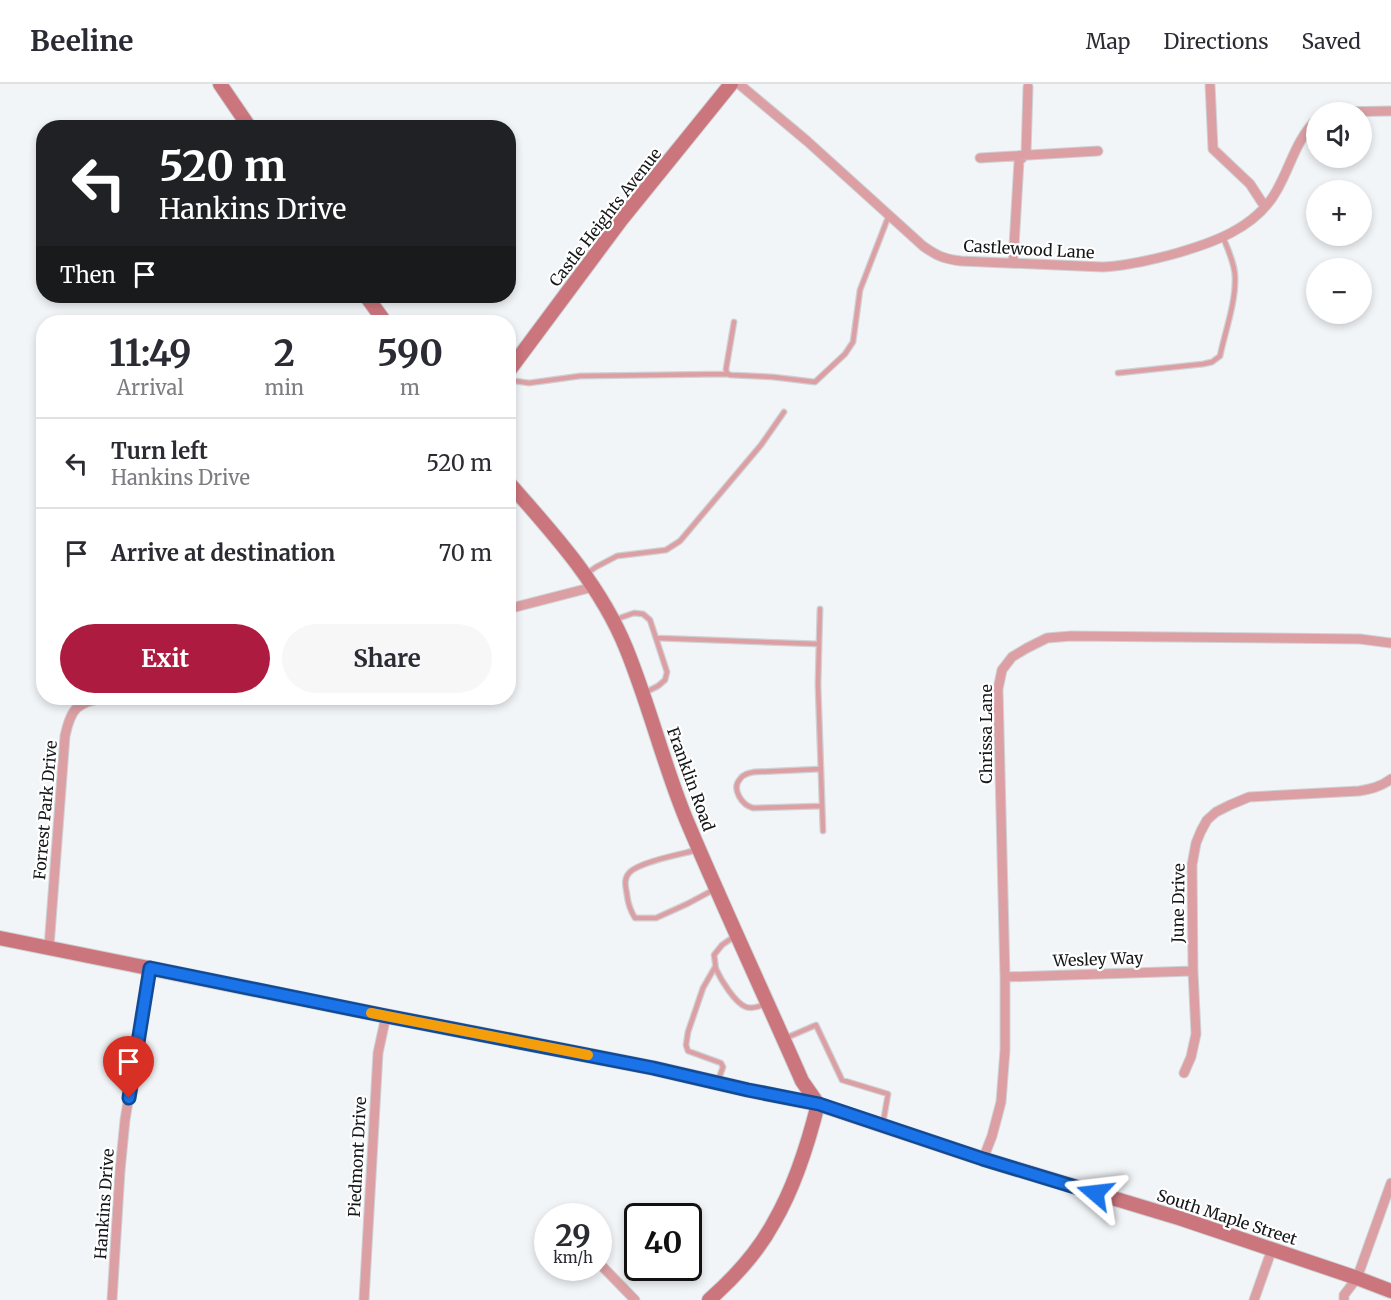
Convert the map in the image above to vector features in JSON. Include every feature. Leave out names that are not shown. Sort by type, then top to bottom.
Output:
[{"type":"street","points":[[220,84],[245,120]]},
{"type":"street","name":"Castle Heights Avenue","points":[[516,361],[621,220],[731,84]]},
{"type":"street","name":"Castlewood Lane","points":[[739,84],[807,141],[923,246],[947,259],[1103,267],[1126,266],[1206,244],[1223,237],[1253,218],[1265,207],[1276,191],[1306,130]]},
{"type":"street","points":[[1210,84],[1213,149],[1250,184],[1265,207]]},
{"type":"street","points":[[1012,263],[1019,161],[1026,154],[1028,87]]},
{"type":"street","points":[[1372,111],[1391,111]]},
{"type":"street","points":[[981,158],[1098,151]]},
{"type":"street","name":"Franklin Road","points":[[516,491],[557,537],[594,587],[626,647],[686,817],[802,1081],[819,1104]]},
{"type":"street","points":[[516,607],[594,587]]},
{"type":"street","name":"Chrissa Lane","points":[[983,1159],[992,1136],[1000,1102],[1005,1050],[998,689],[1002,670],[1012,657],[1047,638],[1071,636],[1360,639],[1391,643]]},
{"type":"street","name":"Forrest Park Drive","points":[[49,947],[65,736],[72,712],[82,705]]},
{"type":"street","name":"June Drive","points":[[1184,1073],[1191,1057],[1196,1034],[1192,865],[1196,843],[1207,820],[1230,805],[1249,797],[1359,791],[1373,788],[1391,779]]},
{"type":"street","name":"South Maple Street","points":[[0,938],[653,1068],[819,1104],[983,1159],[1179,1218],[1391,1291]]},
{"type":"street","name":"Hankins Drive","points":[[112,1300],[125,1120],[150,968]]},
{"type":"street","name":"Wesley Way","points":[[1005,977],[1193,971]]},
{"type":"street","name":"Piedmont Drive","points":[[364,1300],[378,1053],[386,1016]]},
{"type":"street","points":[[709,1300],[742,1268],[774,1222],[804,1154],[819,1104]]},
{"type":"street","points":[[1344,1300],[1344,1295],[1357,1278],[1391,1184]]},
{"type":"street","points":[[1254,1300],[1272,1249]]},
{"type":"street","points":[[612,1276],[635,1300]]},
{"type":"lane","points":[[516,381],[529,383],[580,376],[727,374],[815,382],[845,354],[853,342],[860,290],[889,215]]},
{"type":"lane","points":[[1118,373],[1203,364],[1212,362],[1220,356],[1233,299],[1235,277],[1223,237]]},
{"type":"lane","points":[[727,374],[734,322]]},
{"type":"lane","points":[[585,575],[617,556],[666,550],[680,541],[761,445],[784,412]]},
{"type":"lane","points":[[820,609],[818,685],[823,831]]},
{"type":"lane","points":[[612,620],[634,613],[643,614],[650,620],[666,672],[665,680],[642,694]]},
{"type":"lane","points":[[656,638],[819,644]]},
{"type":"lane","points":[[821,769],[754,772],[746,774],[737,783],[740,800],[753,808],[822,806]]},
{"type":"lane","points":[[700,849],[654,861],[636,867],[628,873],[625,882],[629,909],[635,918],[656,918],[717,888]]},
{"type":"lane","points":[[738,935],[722,945],[714,955],[715,967],[723,983],[745,1006],[756,1008],[768,1003]]},
{"type":"lane","points":[[715,967],[703,988],[686,1045],[688,1051],[721,1064],[723,1067],[718,1083]]},
{"type":"lane","points":[[784,1039],[816,1025],[842,1080],[888,1094],[883,1126]]},
{"type":"slow traffic","points":[[371,1013],[588,1055]]},
{"type":"route","points":[[129,1098],[150,968],[653,1068],[819,1104],[983,1159],[1095,1193]]}]
